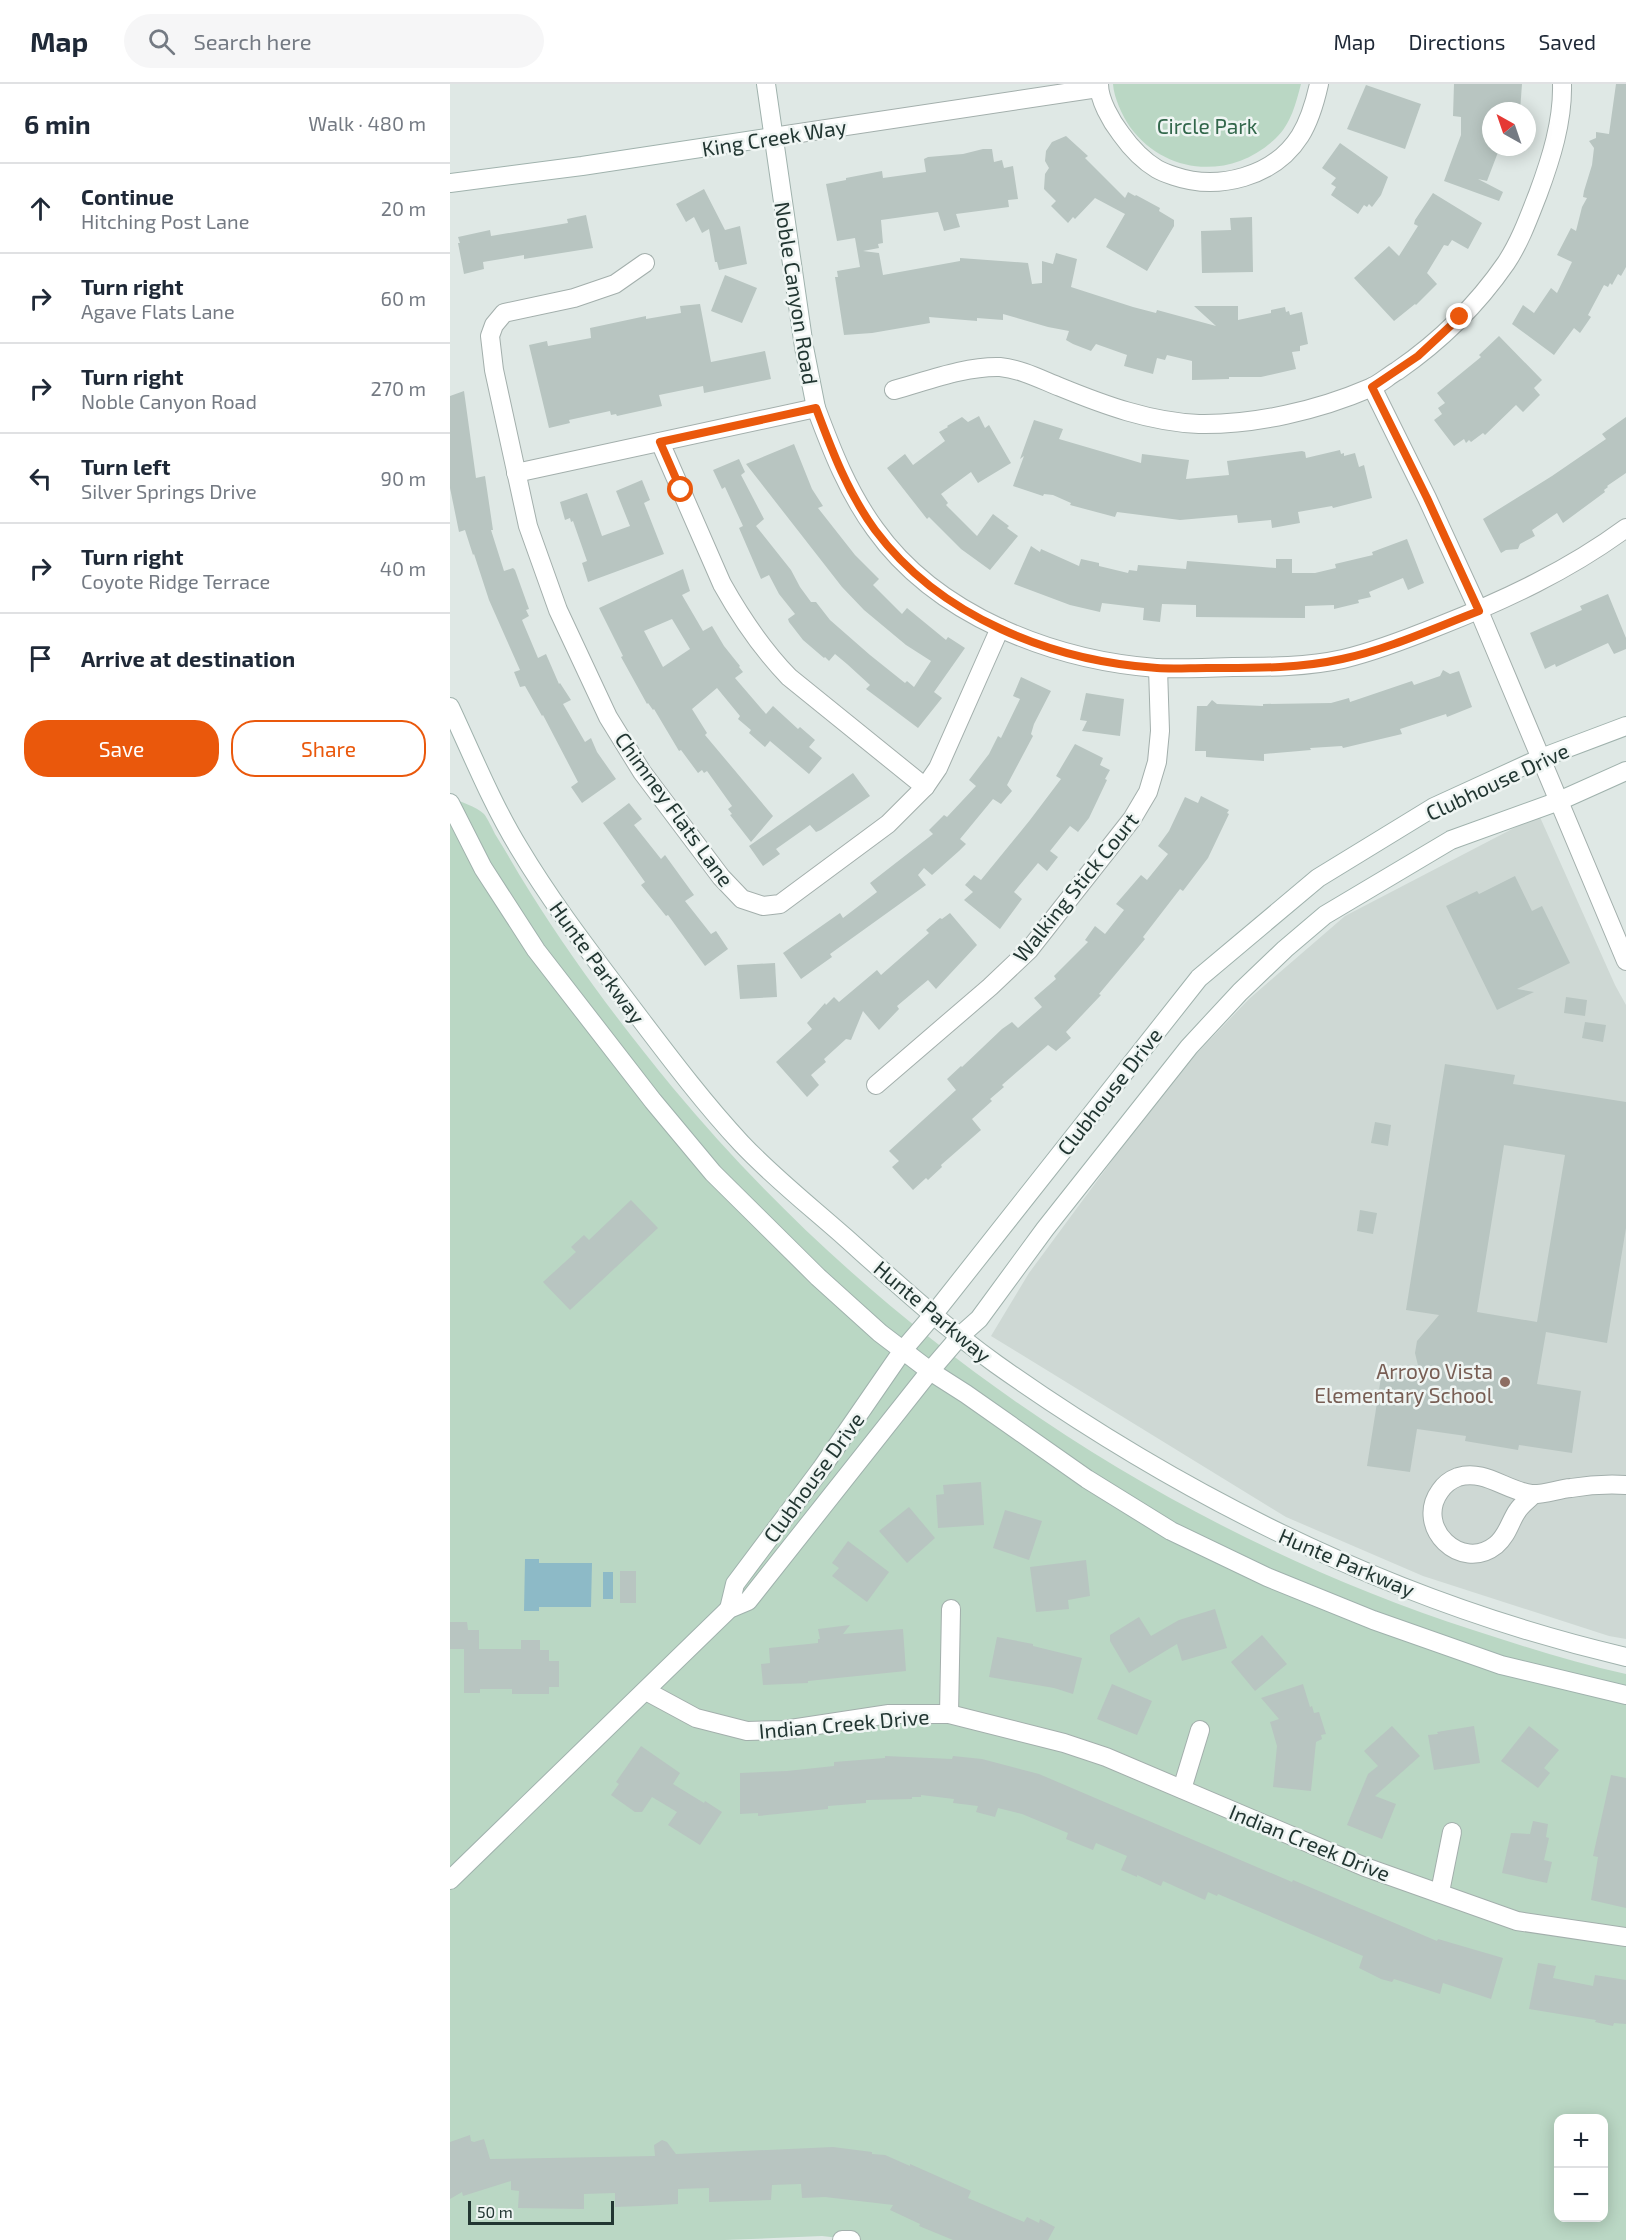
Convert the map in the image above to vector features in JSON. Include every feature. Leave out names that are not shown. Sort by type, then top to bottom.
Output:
[{"type":"street","name":"Noble Canyon Road","points":[[766,84],[804,347],[816,408],[852,494],[876,531],[902,560],[957,606],[1000,628],[1049,647],[1093,658],[1158,668],[1294,667],[1342,659],[1381,649],[1479,611],[1553,575],[1626,528]]},
{"type":"street","points":[[1099,86],[1113,123],[1132,149],[1158,170],[1189,181],[1208,183],[1233,180],[1258,172],[1283,154],[1300,136],[1314,106],[1319,84]]},
{"type":"street","points":[[894,390],[970,370],[1000,368],[1028,373],[1110,406],[1154,419],[1199,424],[1258,421],[1306,410],[1372,387],[1435,342],[1484,293],[1507,262],[1526,225],[1554,148],[1562,84]]},
{"type":"street","name":"King Creek Way","points":[[450,183],[582,166],[1099,86]]},
{"type":"street","name":"Chimney Flats Lane","points":[[645,263],[615,284],[574,298],[504,313],[494,325],[490,336],[494,370],[535,550],[558,610],[608,717],[642,772],[721,877],[742,899],[763,906],[780,904],[888,824],[925,786],[938,768],[1000,628]]},
{"type":"street","points":[[1372,387],[1479,611],[1626,961]]},
{"type":"street","points":[[516,473],[816,408]]},
{"type":"street","points":[[660,442],[722,584],[772,660],[789,677],[925,786]]},
{"type":"street","name":"Walking Stick Court","points":[[876,1085],[997,981],[1029,950],[1132,819],[1148,792],[1157,762],[1160,731],[1158,668]]},
{"type":"street","name":"Hunte Parkway","points":[[450,707],[491,795],[518,846],[571,928],[681,1070],[742,1144],[933,1315],[993,1361],[1139,1458],[1249,1519],[1348,1565],[1445,1604],[1565,1643],[1626,1657]]},
{"type":"street","name":"Clubhouse Drive","points":[[729,1609],[735,1584],[821,1469],[903,1350],[1199,978],[1318,878],[1434,807],[1541,758],[1626,726]]},
{"type":"street","name":"Clubhouse Drive","points":[[450,1880],[729,1609],[748,1601],[930,1371],[961,1335],[979,1319],[1045,1229],[1189,1047],[1240,992],[1285,949],[1325,915],[1451,840],[1559,801],[1626,771]]},
{"type":"street","name":"Hunte Parkway","points":[[450,803],[483,868],[536,950],[653,1101],[719,1178],[818,1277],[880,1333],[930,1371],[1087,1479],[1171,1531],[1268,1577],[1373,1620],[1501,1665],[1626,1695]]},
{"type":"street","points":[[1534,1494],[1518,1509],[1505,1536],[1496,1546],[1484,1552],[1464,1553],[1446,1545],[1437,1534],[1432,1522],[1432,1509],[1443,1486],[1454,1478],[1466,1475],[1479,1475],[1514,1491],[1534,1494],[1572,1488],[1626,1485]]},
{"type":"street","points":[[949,1714],[951,1609]]},
{"type":"street","name":"Indian Creek Drive","points":[[646,1691],[696,1718],[747,1731],[784,1730],[889,1714],[949,1714],[1106,1757],[1365,1867],[1517,1921],[1626,1937]]},
{"type":"street","points":[[1182,1789],[1200,1730]]},
{"type":"street","points":[[1440,1892],[1452,1832]]},
{"type":"street","points":[[842,2240],[851,2240]]},
{"type":"shaded area","points":[[1539,815],[1626,1005],[1626,1639],[1609,1636],[1423,1576],[1286,1517],[991,1336],[1029,1273],[1173,1078],[1249,999],[1345,916]]},
{"type":"green space","name":"Circle Park","points":[[1113,84],[1301,84],[1289,120],[1276,138],[1259,152],[1240,161],[1220,166],[1200,167],[1180,163],[1162,155],[1145,143],[1124,117]]},
{"type":"green space","points":[[450,797],[484,814],[563,943],[617,1017],[673,1088],[754,1179],[842,1264],[936,1343],[1035,1415],[1139,1480],[1247,1538],[1359,1588],[1473,1630],[1626,1674],[1626,2240],[856,2240],[822,2236],[725,2240],[450,2240]]},
{"type":"water","points":[[525,1559],[539,1559],[539,1563],[592,1563],[591,1607],[539,1607],[539,1611],[524,1611]]},
{"type":"water","points":[[603,1572],[613,1572],[613,1599],[603,1599]]},
{"type":"building","points":[[1454,84],[1522,84],[1521,102],[1482,102],[1482,156],[1497,156],[1487,181],[1478,179],[1503,192],[1499,201],[1444,181],[1461,135],[1461,117],[1453,116]]},
{"type":"building","points":[[1616,84],[1626,84],[1626,267],[1621,276],[1618,274],[1612,285],[1610,283],[1608,287],[1604,285],[1588,315],[1591,317],[1580,333],[1574,328],[1554,355],[1512,324],[1523,305],[1534,313],[1551,288],[1557,293],[1572,262],[1557,255],[1571,228],[1576,231],[1582,207],[1587,198],[1583,197],[1592,165],[1594,148],[1589,141],[1596,138],[1596,132],[1609,134]]},
{"type":"building","points":[[1366,85],[1421,104],[1405,149],[1347,129]]},
{"type":"building","points":[[1066,136],[1088,156],[1085,158],[1125,198],[1128,192],[1136,195],[1160,208],[1159,211],[1174,220],[1174,226],[1147,271],[1106,247],[1125,214],[1095,198],[1075,219],[1073,217],[1068,223],[1051,206],[1056,201],[1044,189],[1045,174],[1049,168],[1045,161],[1046,151],[1052,142]]},
{"type":"building","points":[[1340,143],[1388,177],[1381,195],[1372,207],[1369,204],[1367,207],[1364,205],[1358,214],[1331,195],[1336,187],[1331,184],[1336,178],[1322,168]]},
{"type":"building","points":[[992,149],[994,162],[1002,160],[1004,168],[1013,166],[1018,199],[1008,200],[1009,207],[956,214],[960,227],[944,231],[938,212],[881,220],[883,243],[878,244],[879,248],[863,251],[879,253],[883,275],[960,261],[960,258],[1028,263],[1032,284],[1042,283],[1042,261],[1053,264],[1056,253],[1077,259],[1071,287],[1156,313],[1157,310],[1216,326],[1194,306],[1238,306],[1238,320],[1271,313],[1271,310],[1285,307],[1286,312],[1289,311],[1290,315],[1302,312],[1308,344],[1300,346],[1300,351],[1292,352],[1296,369],[1261,377],[1192,380],[1192,361],[1167,355],[1165,360],[1157,358],[1153,374],[1124,366],[1127,355],[1096,344],[1091,351],[1073,344],[1066,340],[1069,331],[1003,314],[1003,320],[977,318],[977,321],[929,317],[930,323],[872,333],[844,335],[835,277],[838,277],[837,271],[860,267],[855,238],[837,241],[826,184],[882,171],[883,178],[926,172],[924,159],[928,157],[963,154]]},
{"type":"building","points":[[704,189],[725,230],[740,226],[747,264],[719,270],[715,262],[709,229],[702,233],[694,217],[686,222],[676,204]]},
{"type":"building","points":[[1433,193],[1482,223],[1468,249],[1452,240],[1448,246],[1444,245],[1427,273],[1437,284],[1416,305],[1394,321],[1354,278],[1389,246],[1399,256],[1418,226],[1414,224],[1415,220]]},
{"type":"building","points":[[586,215],[593,248],[524,259],[524,255],[483,262],[484,269],[464,274],[458,237],[490,230],[491,236],[568,223],[567,219]]},
{"type":"building","points":[[1252,217],[1253,272],[1202,273],[1201,231],[1231,230],[1230,218]]},
{"type":"building","points":[[725,275],[757,288],[742,323],[711,311]]},
{"type":"building","points":[[700,304],[711,362],[765,351],[771,379],[704,393],[703,386],[659,395],[662,406],[617,416],[616,414],[611,415],[610,411],[569,420],[570,423],[549,428],[529,345],[547,341],[548,346],[591,338],[590,328],[646,316],[646,319],[681,313],[680,306]]},
{"type":"building","points":[[1499,336],[1542,380],[1534,388],[1540,395],[1523,412],[1516,405],[1485,435],[1483,433],[1466,443],[1464,439],[1454,446],[1434,420],[1442,414],[1438,408],[1445,403],[1437,393],[1481,357],[1479,355]]},
{"type":"building","points":[[464,391],[476,478],[485,476],[493,530],[491,530],[504,571],[513,568],[515,570],[529,609],[526,610],[529,616],[522,620],[538,658],[546,654],[559,684],[571,700],[563,704],[585,742],[591,738],[597,752],[616,779],[582,803],[571,787],[578,782],[543,715],[525,686],[520,687],[514,672],[520,670],[489,600],[465,530],[459,532],[450,488],[450,396]]},
{"type":"building","points":[[979,416],[985,428],[989,425],[1011,463],[978,483],[971,472],[941,494],[948,503],[946,505],[977,536],[993,514],[1018,536],[990,570],[961,549],[929,517],[927,519],[887,468],[905,454],[913,465],[945,441],[939,432],[947,426],[962,417],[968,422]]},
{"type":"building","points":[[1626,417],[1626,473],[1607,486],[1605,492],[1563,523],[1557,513],[1532,530],[1535,536],[1520,544],[1518,549],[1501,553],[1483,519],[1606,439],[1602,434]]},
{"type":"building","points":[[1034,420],[1063,429],[1059,439],[1141,463],[1142,454],[1189,460],[1186,479],[1229,475],[1227,461],[1302,451],[1305,452],[1306,458],[1340,450],[1344,456],[1355,453],[1359,467],[1364,465],[1372,498],[1333,508],[1332,506],[1298,512],[1300,523],[1272,528],[1271,520],[1238,523],[1237,515],[1180,520],[1117,512],[1115,517],[1070,505],[1071,503],[1053,495],[1044,494],[1043,496],[1013,486]]},
{"type":"building","points":[[794,444],[812,489],[823,506],[818,508],[855,555],[879,579],[873,585],[902,614],[907,608],[946,640],[948,637],[965,648],[934,692],[942,698],[918,728],[866,689],[870,685],[835,654],[829,661],[803,640],[788,619],[795,614],[779,594],[769,575],[761,579],[739,528],[743,526],[725,487],[722,489],[713,470],[739,459],[745,472],[741,475],[764,519],[756,526],[791,570],[811,602],[816,602],[830,620],[870,655],[905,683],[907,681],[914,687],[931,661],[906,645],[864,610],[842,587],[746,464]]},
{"type":"building","points":[[642,480],[650,500],[644,503],[664,554],[588,582],[582,563],[587,561],[573,521],[571,522],[570,518],[565,520],[560,502],[587,493],[602,536],[630,526],[616,491]]},
{"type":"building","points":[[1407,539],[1424,583],[1408,590],[1403,578],[1369,592],[1371,597],[1358,600],[1359,603],[1334,609],[1334,605],[1305,606],[1305,618],[1196,617],[1196,605],[1162,604],[1160,622],[1143,620],[1144,608],[1102,603],[1100,612],[1070,605],[1014,584],[1031,546],[1040,552],[1041,549],[1079,566],[1081,559],[1128,573],[1129,570],[1137,571],[1138,565],[1186,569],[1187,561],[1276,568],[1276,559],[1292,559],[1292,573],[1315,573],[1336,568],[1335,564],[1373,555],[1372,552]]},
{"type":"building","points":[[683,569],[690,591],[682,595],[703,631],[712,626],[740,666],[743,672],[735,678],[766,714],[773,706],[798,729],[800,727],[815,740],[809,747],[822,758],[809,774],[770,741],[765,747],[749,733],[751,730],[738,719],[740,716],[717,688],[692,709],[707,733],[705,735],[773,816],[751,842],[730,815],[732,814],[728,809],[732,806],[707,771],[704,773],[702,770],[698,773],[681,750],[679,751],[654,709],[647,704],[621,657],[623,656],[599,608]],"holes":[[[672,619],[690,649],[663,667],[644,631]]]},
{"type":"building","points":[[1608,594],[1626,638],[1626,649],[1614,654],[1608,643],[1556,667],[1555,664],[1545,669],[1530,633],[1582,610],[1580,606]]},
{"type":"building","points":[[1443,670],[1450,674],[1459,671],[1472,707],[1447,717],[1446,714],[1400,729],[1402,734],[1343,748],[1342,746],[1310,748],[1311,750],[1264,754],[1264,761],[1206,757],[1206,751],[1195,751],[1197,706],[1207,706],[1212,700],[1217,704],[1263,706],[1263,704],[1331,703],[1349,698],[1350,702],[1412,681],[1414,685],[1440,676]]},
{"type":"building","points":[[1021,677],[1051,691],[1034,724],[1031,734],[1033,736],[1007,785],[1012,791],[1001,804],[993,799],[960,839],[966,844],[932,875],[924,868],[918,875],[926,885],[830,954],[832,957],[801,979],[783,953],[840,913],[843,918],[877,892],[870,883],[933,834],[929,830],[944,815],[947,817],[976,786],[969,780],[989,754],[998,736],[1001,738],[1020,699],[1013,696]]},
{"type":"building","points":[[1086,693],[1124,699],[1120,736],[1082,731],[1087,721],[1080,720]]},
{"type":"building","points":[[1075,744],[1103,758],[1100,765],[1110,770],[1105,779],[1107,780],[1089,818],[1078,832],[1070,826],[1050,851],[1058,857],[1047,871],[1038,863],[1014,892],[1022,899],[1000,929],[964,900],[973,892],[965,885],[974,875],[981,880],[1030,820],[1061,779],[1056,776]]},
{"type":"building","points":[[853,773],[870,796],[821,830],[816,832],[810,825],[776,849],[780,854],[763,866],[749,846]]},
{"type":"building","points":[[1201,796],[1229,810],[1208,858],[1183,891],[1180,889],[1143,937],[1145,939],[1099,994],[1101,995],[1066,1032],[1071,1038],[1056,1051],[1048,1045],[1002,1085],[1004,1087],[990,1099],[992,1101],[972,1119],[981,1130],[941,1165],[942,1167],[928,1180],[926,1178],[913,1190],[892,1167],[899,1161],[889,1151],[956,1090],[947,1079],[1002,1029],[1012,1022],[1018,1028],[1042,1007],[1034,998],[1056,979],[1054,976],[1088,942],[1085,940],[1095,926],[1105,934],[1124,910],[1116,904],[1141,875],[1147,880],[1168,854],[1158,846],[1169,831],[1185,797],[1198,803]]},
{"type":"building","points":[[629,803],[642,819],[634,825],[661,859],[665,855],[694,895],[685,901],[711,934],[716,931],[728,949],[705,966],[668,915],[666,916],[641,885],[645,882],[603,823]]},
{"type":"building","points":[[1515,876],[1532,911],[1542,906],[1570,963],[1517,989],[1534,992],[1497,1010],[1446,906],[1477,891],[1479,894]]},
{"type":"building","points":[[950,913],[977,945],[936,989],[928,980],[897,1006],[899,1009],[879,1030],[863,1011],[851,1040],[846,1039],[824,1059],[826,1062],[811,1075],[819,1085],[807,1097],[776,1062],[812,1029],[807,1023],[825,1003],[826,1005],[834,997],[839,1002],[877,970],[881,975],[929,933],[926,930]]},
{"type":"building","points":[[775,963],[777,997],[740,999],[737,965]]},
{"type":"building","points":[[1566,997],[1587,1000],[1585,1016],[1564,1013]]},
{"type":"building","points":[[1585,1022],[1606,1025],[1603,1042],[1582,1038]]},
{"type":"building","points":[[1445,1064],[1515,1075],[1513,1084],[1626,1102],[1626,1228],[1607,1343],[1546,1332],[1537,1384],[1581,1391],[1572,1453],[1519,1445],[1518,1450],[1465,1441],[1466,1436],[1417,1429],[1410,1472],[1367,1466],[1382,1371],[1421,1378],[1415,1353],[1417,1341],[1439,1315],[1406,1310]],"holes":[[[1504,1145],[1565,1155],[1537,1322],[1477,1312]]]},
{"type":"building","points":[[1375,1122],[1391,1125],[1388,1146],[1371,1143]]},
{"type":"building","points":[[631,1200],[658,1228],[570,1310],[543,1282],[576,1252],[571,1247],[584,1235],[589,1240]]},
{"type":"building","points":[[1360,1210],[1377,1213],[1373,1234],[1357,1231]]},
{"type":"building","points":[[981,1482],[984,1525],[938,1528],[936,1495],[944,1494],[943,1485]]},
{"type":"building","points":[[909,1507],[935,1538],[907,1563],[879,1531]]},
{"type":"building","points":[[1005,1510],[1042,1521],[1029,1560],[993,1548]]},
{"type":"building","points":[[848,1541],[889,1572],[867,1602],[832,1576],[839,1568],[832,1563]]},
{"type":"building","points":[[1086,1560],[1090,1596],[1068,1600],[1069,1609],[1036,1612],[1030,1567]]},
{"type":"building","points":[[620,1571],[636,1571],[636,1603],[620,1603]]},
{"type":"building","points":[[1215,1609],[1227,1648],[1182,1661],[1177,1644],[1129,1673],[1110,1641],[1110,1635],[1139,1617],[1151,1636],[1179,1620]]},
{"type":"building","points":[[450,1622],[467,1622],[468,1630],[479,1630],[479,1649],[521,1649],[521,1640],[540,1640],[540,1650],[549,1650],[549,1661],[559,1661],[559,1687],[549,1687],[549,1694],[512,1694],[512,1689],[480,1689],[480,1693],[464,1693],[464,1649],[450,1649]]},
{"type":"building","points":[[850,1625],[843,1634],[903,1629],[906,1671],[808,1681],[808,1683],[763,1685],[761,1664],[770,1663],[769,1648],[818,1643],[820,1639],[818,1629]]},
{"type":"building","points":[[1262,1635],[1287,1664],[1255,1691],[1231,1662]]},
{"type":"building","points":[[997,1637],[1033,1644],[1033,1646],[1082,1658],[1073,1694],[1054,1688],[989,1677]]},
{"type":"building","points":[[1112,1684],[1152,1701],[1137,1735],[1097,1719]]},
{"type":"building","points":[[1303,1684],[1310,1707],[1312,1706],[1314,1713],[1319,1712],[1326,1734],[1321,1735],[1322,1739],[1316,1742],[1311,1791],[1273,1787],[1277,1746],[1270,1722],[1279,1719],[1261,1698]]},
{"type":"building","points":[[1392,1726],[1420,1756],[1375,1796],[1396,1804],[1382,1839],[1347,1825],[1368,1774],[1378,1766],[1364,1751]]},
{"type":"building","points":[[1474,1726],[1480,1763],[1434,1770],[1428,1735]]},
{"type":"building","points":[[1529,1726],[1559,1750],[1544,1768],[1550,1773],[1538,1788],[1501,1761]]},
{"type":"building","points":[[641,1746],[680,1773],[673,1784],[722,1812],[700,1845],[668,1825],[677,1812],[652,1797],[642,1812],[635,1812],[611,1795],[619,1784],[616,1782]]},
{"type":"building","points":[[885,1756],[952,1759],[953,1756],[982,1759],[1039,1774],[1437,1941],[1438,1939],[1503,1958],[1491,1999],[1443,1983],[1440,1994],[1394,1979],[1392,1982],[1381,1979],[1359,1968],[1363,1956],[1218,1894],[1217,1896],[1208,1892],[1205,1900],[1163,1881],[1161,1886],[1137,1875],[1137,1877],[1121,1870],[1127,1856],[1096,1843],[1093,1850],[1066,1839],[1068,1833],[1022,1814],[998,1808],[995,1817],[976,1812],[978,1806],[953,1803],[954,1799],[921,1795],[921,1797],[912,1797],[912,1799],[866,1800],[866,1803],[828,1806],[828,1809],[758,1816],[758,1813],[740,1814],[740,1773],[834,1766],[834,1762],[885,1758]]},
{"type":"building","points":[[1611,1775],[1626,1778],[1626,1908],[1591,1900],[1598,1857],[1593,1856]]},
{"type":"building","points":[[1533,1821],[1548,1824],[1546,1837],[1549,1838],[1544,1860],[1552,1862],[1547,1883],[1502,1873],[1511,1833],[1530,1834]]},
{"type":"building","points":[[1538,1963],[1556,1966],[1553,1978],[1593,1986],[1595,1975],[1626,1980],[1626,2024],[1614,2023],[1613,2026],[1595,2022],[1596,2020],[1529,2009]]},
{"type":"building","points":[[470,2135],[471,2141],[474,2142],[484,2139],[490,2159],[655,2156],[654,2145],[662,2140],[667,2142],[676,2154],[833,2147],[872,2152],[872,2154],[885,2155],[910,2166],[910,2164],[971,2191],[968,2198],[1024,2222],[1027,2217],[1039,2223],[1040,2219],[1055,2227],[1048,2240],[953,2240],[919,2226],[920,2224],[890,2210],[893,2205],[825,2197],[802,2198],[801,2184],[772,2185],[771,2200],[709,2202],[709,2188],[678,2189],[678,2204],[642,2206],[615,2207],[615,2193],[584,2194],[584,2209],[518,2208],[519,2191],[511,2190],[511,2181],[463,2196],[462,2192],[450,2199],[450,2142]]},
{"type":"place","name":"Arroyo Vista Elementary School","points":[[1505,1382]]},
{"type":"route","points":[[681,490],[660,442],[816,408],[834,456],[852,494],[876,531],[924,580],[957,606],[978,618],[1049,647],[1117,663],[1158,668],[1294,667],[1342,659],[1381,649],[1479,611],[1372,387],[1418,356],[1460,317]]}]
